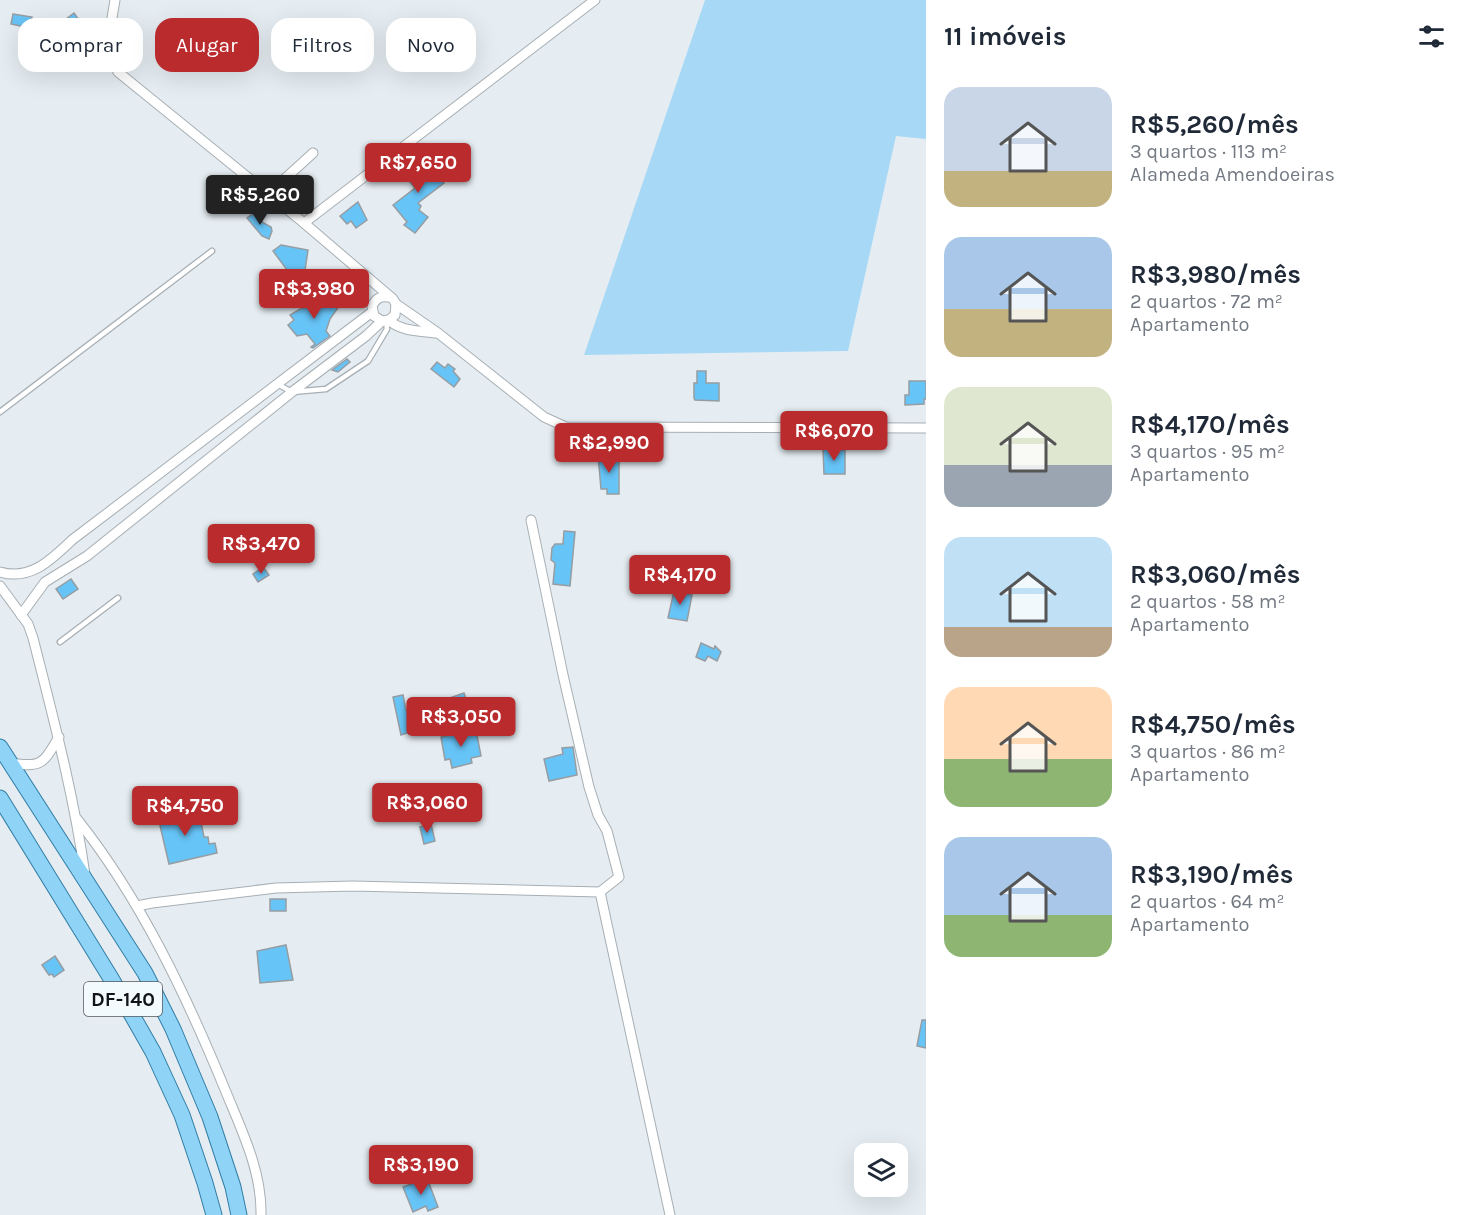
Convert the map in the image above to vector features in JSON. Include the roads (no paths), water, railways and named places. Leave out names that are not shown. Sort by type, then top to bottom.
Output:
[{"type":"main road","name":"DF-140","points":[[0,747],[145,973],[174,1029],[210,1117],[239,1215]]},
{"type":"main road","name":"DF-140","points":[[0,798],[112,980],[153,1052],[182,1115],[214,1215]]},
{"type":"street","points":[[115,0],[107,46],[118,72],[304,223],[396,304],[438,333],[544,417],[566,427],[926,428]]},
{"type":"street","points":[[581,12],[583,0]]},
{"type":"street","points":[[304,223],[595,0]]},
{"type":"street","points":[[268,194],[313,153]]},
{"type":"street","points":[[370,282],[375,300]]},
{"type":"street","points":[[388,297],[381,296],[375,300],[372,306],[374,316],[402,328],[438,333]]},
{"type":"street","points":[[21,615],[45,582],[102,544],[292,392],[395,315],[396,304]]},
{"type":"street","points":[[0,572],[28,573],[47,563],[90,526],[372,312]]},
{"type":"street","points":[[348,331],[356,344]]},
{"type":"street","points":[[137,906],[276,888],[353,886],[600,892],[619,877],[607,831],[598,815],[589,787],[562,675],[531,520]]},
{"type":"street","points":[[90,526],[102,544]]},
{"type":"street","points":[[60,551],[70,565]]},
{"type":"street","points":[[0,586],[28,624],[33,638],[59,737],[77,819],[86,881]]},
{"type":"street","points":[[11,763],[37,765],[46,758],[59,737]]},
{"type":"street","points":[[77,819],[97,844],[137,906],[207,1044],[247,1142],[260,1188],[261,1215]]},
{"type":"street","points":[[600,892],[670,1215]]},
{"type":"lane","points":[[0,412],[212,250]]},
{"type":"lane","points":[[278,384],[292,392],[326,389],[368,361],[387,329],[386,321]]},
{"type":"lane","points":[[300,367],[310,378]]},
{"type":"lane","points":[[60,642],[118,598]]}]
